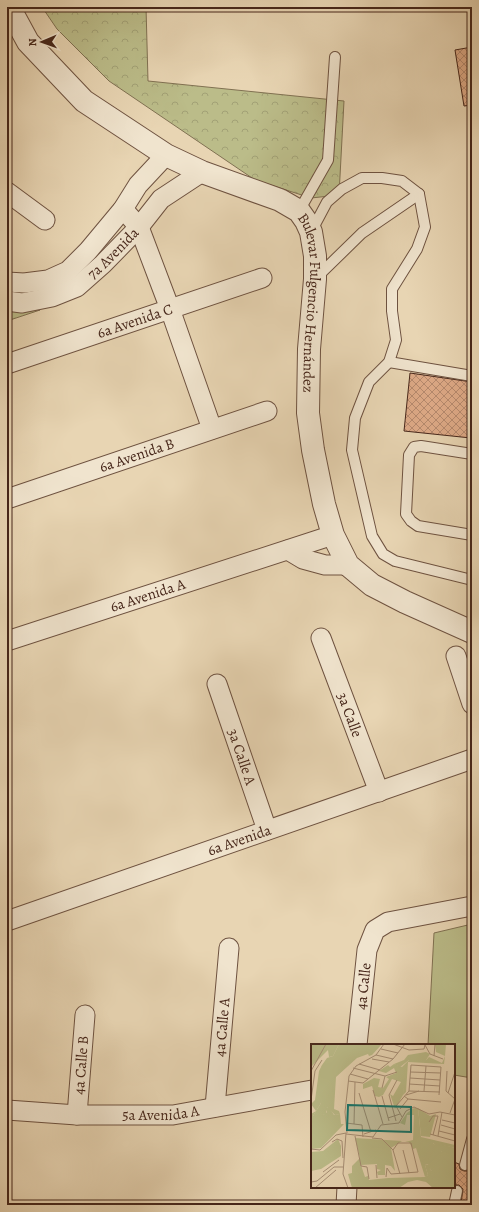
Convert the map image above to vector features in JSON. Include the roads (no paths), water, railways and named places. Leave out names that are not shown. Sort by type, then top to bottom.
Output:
[{"type":"street","name":"Bulevar Fulgencio Hernández","points":[[9,7],[28,42],[84,101],[166,155],[202,172],[280,200],[299,211],[311,232],[315,256],[315,279],[309,349],[308,413],[313,450],[324,504],[333,534],[348,565],[372,585],[405,602],[472,632]]},
{"type":"street","name":"7a Avenida","points":[[7,282],[24,283],[48,280],[68,271],[88,251],[123,209],[138,185],[166,155]]},
{"type":"street","name":"7a Avenida","points":[[7,301],[22,303],[52,298],[77,287],[103,264],[139,227],[161,199],[202,172]]},
{"type":"street","points":[[7,192],[46,220]]},
{"type":"street","points":[[123,209],[139,227],[170,309],[212,429]]},
{"type":"street","name":"6a Avenida C","points":[[7,364],[262,278]]},
{"type":"street","name":"6a Avenida B","points":[[7,499],[267,411]]},
{"type":"street","name":"6a Avenida A","points":[[7,642],[333,534]]},
{"type":"street","points":[[288,550],[303,559],[325,565],[348,565]]},
{"type":"street","name":"3a Calle","points":[[321,638],[379,792]]},
{"type":"street","points":[[456,656],[472,704]]},
{"type":"street","name":"3a Calle A","points":[[216,684],[267,830]]},
{"type":"street","name":"6a Avenida","points":[[7,921],[472,759]]},
{"type":"street","name":"4a Calle","points":[[357,1044],[367,950],[375,930],[388,922],[472,906]]},
{"type":"street","name":"4a Calle A","points":[[215,1107],[229,948]]},
{"type":"street","name":"4a Calle B","points":[[77,1115],[85,1015]]},
{"type":"street","name":"5a Avenida A","points":[[7,1110],[77,1115],[173,1115],[311,1090]]},
{"type":"street","points":[[346,1205],[347,1188]]},
{"type":"lane","points":[[299,211],[328,160],[336,57]]},
{"type":"lane","points":[[311,232],[328,202],[342,189],[362,178],[382,178],[402,181],[419,194],[425,227],[417,248],[392,289],[392,311],[396,340],[389,362],[369,382],[355,418],[352,450],[372,536],[383,554],[395,561],[472,580]]},
{"type":"lane","points":[[315,279],[362,233],[419,194]]},
{"type":"lane","points":[[389,362],[472,376]]},
{"type":"lane","points":[[472,454],[422,446],[414,447],[409,455],[406,514],[411,521],[418,526],[472,534]]},
{"type":"lane","points":[[465,1165],[472,1139]]},
{"type":"lane","points":[[454,1205],[458,1191]]}]
